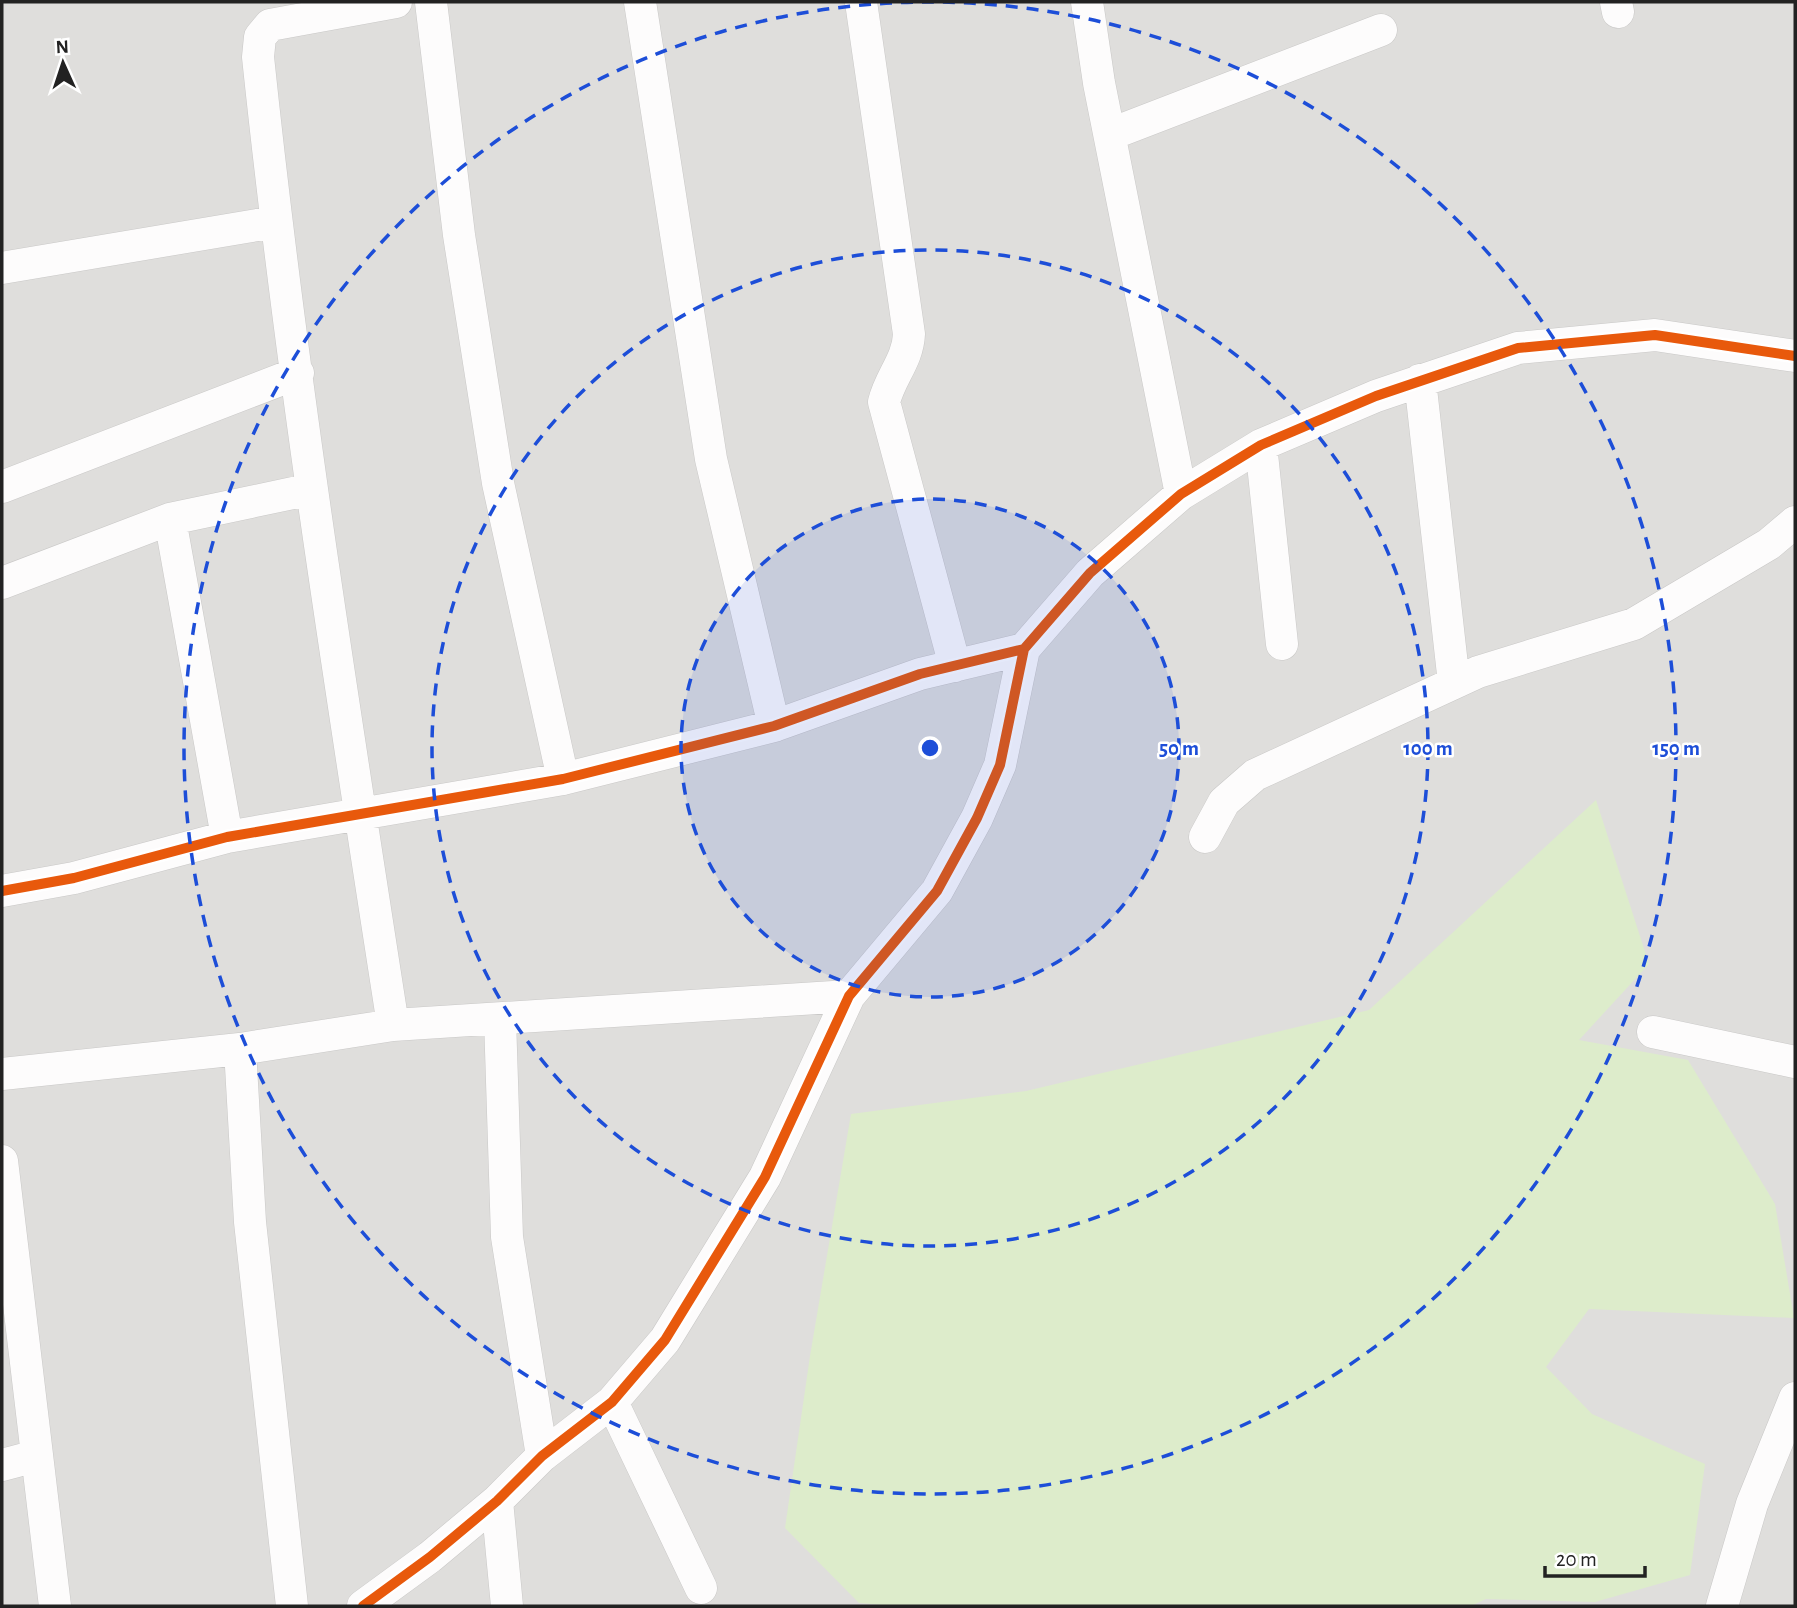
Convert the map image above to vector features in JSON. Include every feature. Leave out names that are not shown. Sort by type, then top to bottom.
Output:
[{"type":"street","points":[[393,1025],[312,489],[275,222],[258,57],[260,37],[270,25],[396,2]]},
{"type":"street","points":[[430,2],[459,235],[498,483],[563,779]]},
{"type":"street","points":[[640,2],[693,361],[711,459],[774,726]]},
{"type":"street","points":[[861,2],[909,334],[909,349],[888,386],[884,402],[955,666]]},
{"type":"street","points":[[1087,2],[1099,83],[1181,494]]},
{"type":"street","points":[[1111,134],[1381,30]]},
{"type":"street","points":[[2,268],[275,222]]},
{"type":"street","points":[[363,1606],[497,1501],[542,1456],[612,1402],[665,1340],[758,1189],[849,996],[937,891],[977,818],[1000,765],[1024,649],[1090,573],[1181,494],[1261,445],[1420,380],[1518,348],[1655,335],[1795,356]]},
{"type":"street","points":[[2,487],[298,373]]},
{"type":"street","points":[[1420,380],[1454,683]]},
{"type":"street","points":[[1261,445],[1282,644]]},
{"type":"street","points":[[2,583],[170,519],[312,489]]},
{"type":"street","points":[[170,519],[226,837]]},
{"type":"street","points":[[1205,837],[1224,802],[1255,775],[1510,660],[1634,625],[1769,544],[1795,522]]},
{"type":"street","points":[[2,891],[74,878],[226,837],[563,779],[774,726],[920,674],[1024,649]]},
{"type":"street","points":[[2,1074],[240,1049],[393,1025],[849,996]]},
{"type":"street","points":[[500,1019],[507,1237],[542,1456]]},
{"type":"street","points":[[1653,1032],[1795,1062]]},
{"type":"street","points":[[240,1049],[250,1223],[292,1606]]},
{"type":"street","points":[[2,1161],[9,1264],[55,1606]]},
{"type":"street","points":[[1722,1606],[1752,1504],[1795,1398]]},
{"type":"street","points":[[612,1402],[701,1588]]},
{"type":"street","points":[[2,1465],[36,1456]]},
{"type":"street","points":[[497,1501],[507,1606]]},
{"type":"shaded area","points":[[2,2],[1795,2],[1795,1606],[2,1606]]},
{"type":"green space","points":[[1596,800],[1649,964],[1579,1040],[1688,1060],[1775,1204],[1794,1318],[1589,1309],[1546,1367],[1592,1414],[1705,1464],[1690,1575],[1595,1602],[1486,1599],[1471,1606],[894,1606],[859,1603],[785,1528],[810,1356],[851,1114],[1026,1091],[1369,1010]]},
{"type":"cycle path","points":[[2,891],[74,878],[227,837],[563,779],[774,726],[920,674],[1024,649],[1090,573],[1181,494],[1261,445],[1376,396],[1518,348],[1655,335],[1795,356]]},
{"type":"cycle path","points":[[363,1606],[430,1557],[497,1501],[542,1456],[612,1402],[665,1340],[765,1177],[849,996],[937,891],[977,818],[1000,765],[1024,649]]}]
